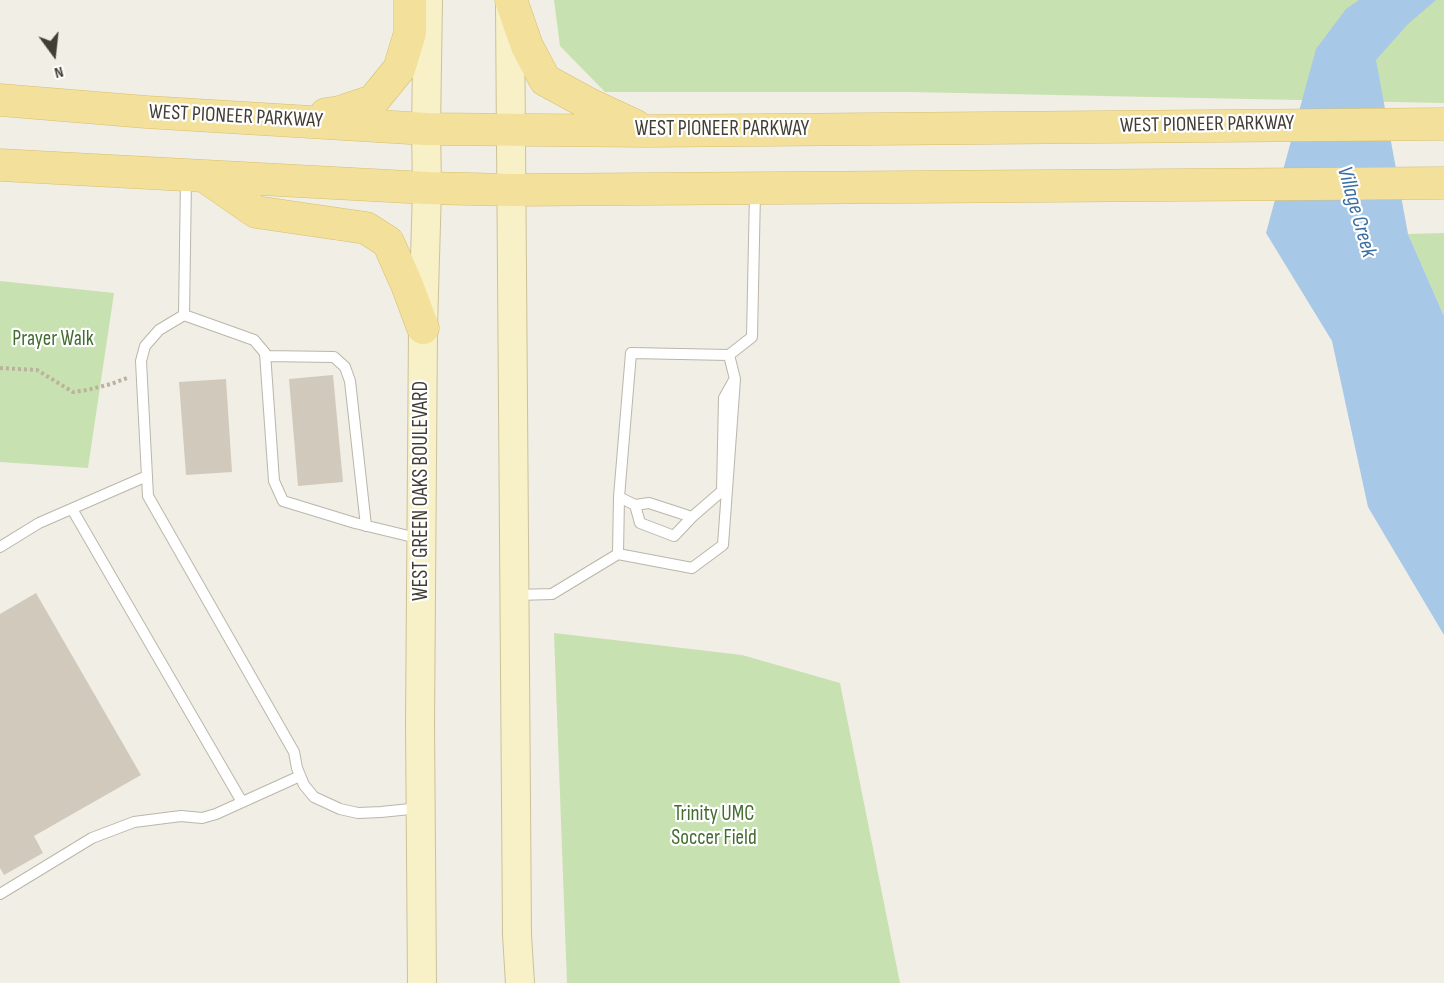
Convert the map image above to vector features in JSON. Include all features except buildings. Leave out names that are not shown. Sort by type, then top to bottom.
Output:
[{"type":"main road","points":[[285,120],[340,112],[373,101],[399,69],[410,33],[410,0]]},
{"type":"main road","name":"WEST GREEN OAKS BOULEVARD","points":[[422,983],[423,328],[427,188],[428,0]]},
{"type":"main road","points":[[511,0],[517,935],[520,983]]},
{"type":"main road","points":[[511,0],[527,46],[545,80],[589,104],[648,131]]},
{"type":"main road","name":"WEST PIONEER PARKWAY","points":[[0,100],[146,112],[426,129],[648,131],[1444,124]]},
{"type":"main road","points":[[0,165],[427,188],[512,190],[1444,183]]},
{"type":"main road","points":[[195,176],[256,212],[366,228],[388,242],[423,328]]},
{"type":"lane","points":[[184,315],[195,176]]},
{"type":"lane","points":[[618,554],[619,497],[631,353],[729,355],[752,337],[755,189]]},
{"type":"lane","points":[[184,315],[254,340],[265,353],[274,481],[283,501],[366,526],[422,539]]},
{"type":"lane","points":[[184,315],[159,330],[145,346],[141,361],[148,496],[294,752],[303,785],[314,797],[340,809],[358,813],[421,808]]},
{"type":"lane","points":[[515,595],[552,594],[618,554],[692,568],[723,545],[735,379],[729,355]]},
{"type":"lane","points":[[265,356],[334,357],[345,367],[350,381],[366,526]]},
{"type":"lane","points":[[635,505],[640,523],[674,536],[722,491],[724,398],[735,379]]},
{"type":"lane","points":[[0,547],[39,523],[147,476]]},
{"type":"lane","points":[[619,497],[635,505],[650,503],[692,518]]},
{"type":"lane","points":[[72,509],[242,802]]},
{"type":"lane","points":[[0,894],[92,838],[134,822],[181,816],[202,818],[216,814],[300,776]]},
{"type":"path","points":[[0,368],[37,370],[73,392],[127,378],[142,377]]},
{"type":"green space","points":[[554,0],[1444,0],[1444,103],[910,92],[605,92],[560,46]]},
{"type":"green space","points":[[1444,233],[1444,316],[1408,234]]},
{"type":"green space","name":"Prayer Walk","points":[[0,281],[114,293],[88,468],[0,462]]},
{"type":"green space","name":"Trinity UMC Soccer Field","points":[[554,633],[742,655],[840,683],[900,983],[567,983]]},
{"type":"water","name":"Village Creek","points":[[1359,0],[1436,0],[1408,24],[1376,60],[1408,234],[1444,316],[1444,635],[1368,507],[1332,341],[1266,233],[1316,49],[1346,9]]}]
